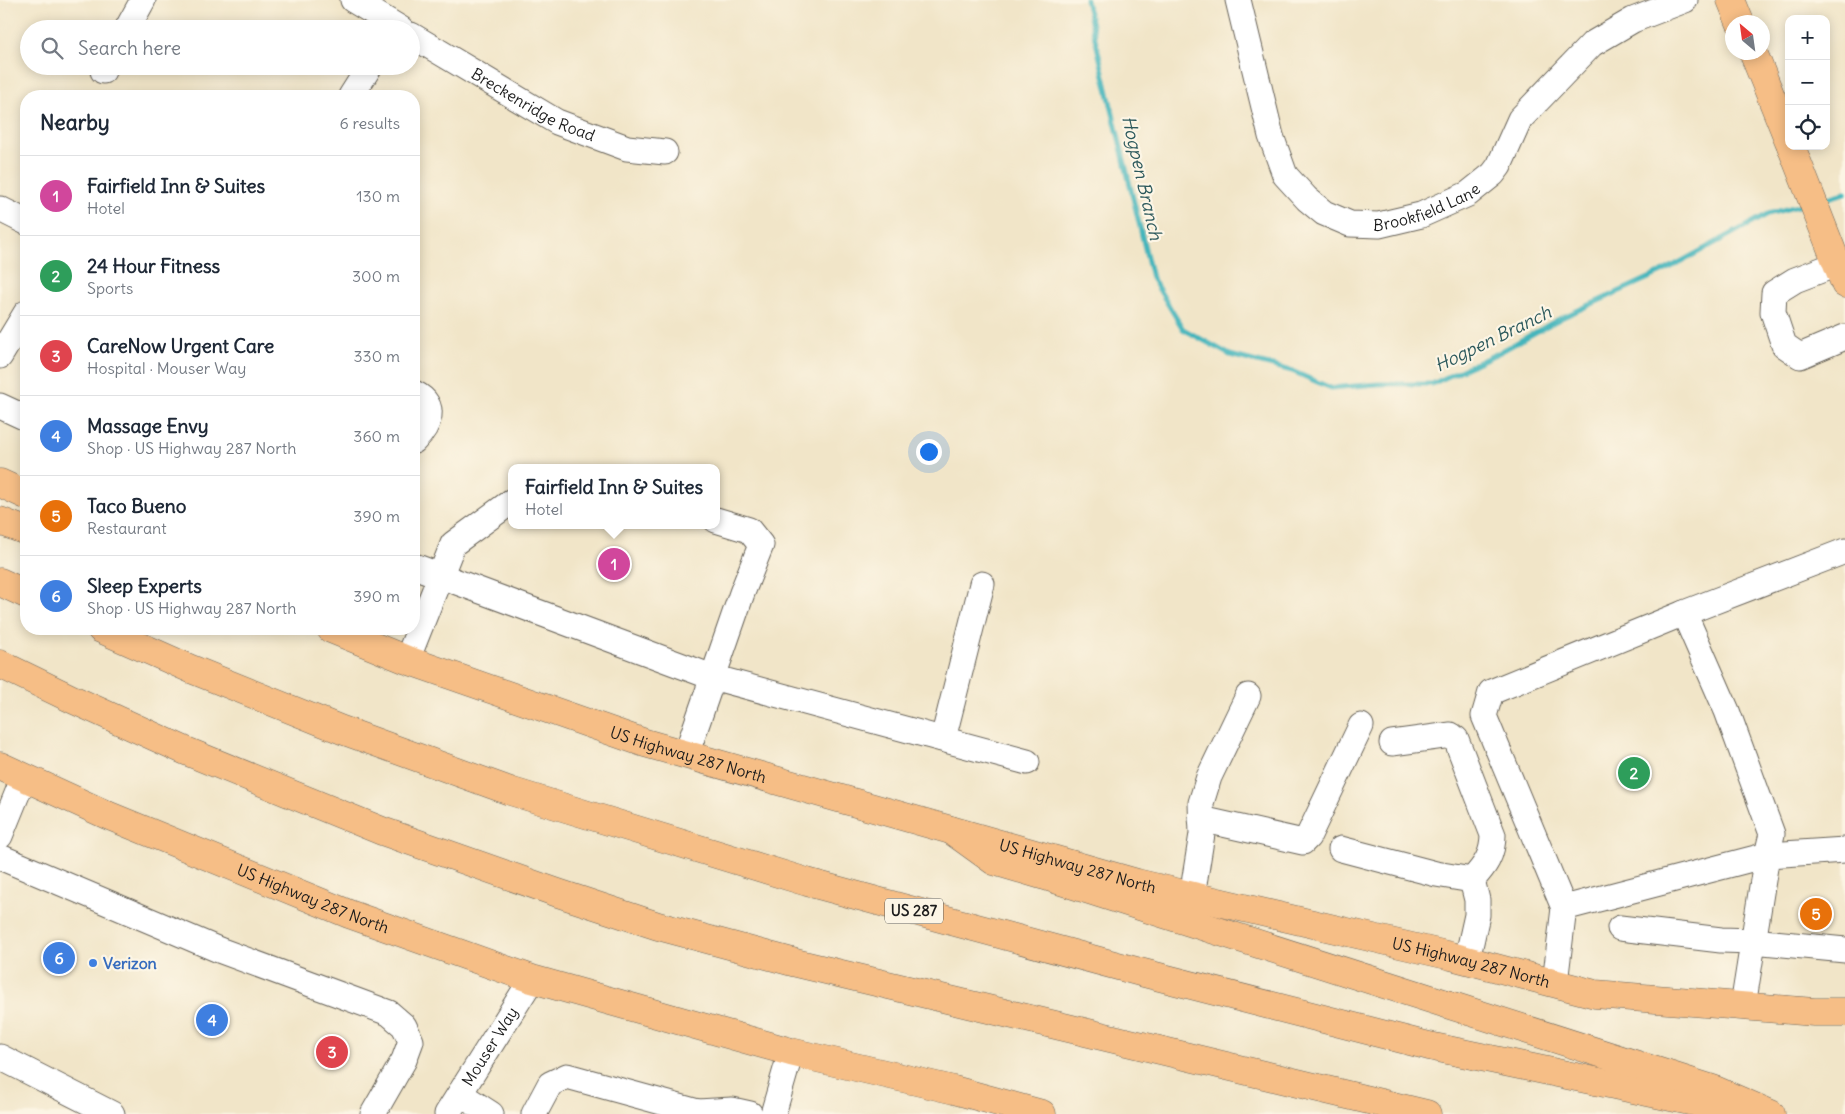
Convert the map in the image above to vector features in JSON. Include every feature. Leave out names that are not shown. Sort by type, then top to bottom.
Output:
[{"type":"main road","points":[[1731,0],[1737,15]]},
{"type":"main road","points":[[1756,60],[1785,130]]},
{"type":"main road","points":[[1796,157],[1841,274]]},
{"type":"main road","points":[[0,521],[20,529]]},
{"type":"main road","points":[[0,582],[20,591]]},
{"type":"main road","name":"US 287","points":[[114,635],[190,669],[334,726],[510,791],[806,882],[1140,972],[1429,1046],[1751,1114]]},
{"type":"main road","name":"US Highway 287 North","points":[[346,635],[407,660],[636,740],[1137,883],[1467,960],[1595,994],[1814,1012],[1845,1012]]},
{"type":"main road","points":[[0,664],[186,751],[382,831],[649,923],[796,963],[1428,1114]]},
{"type":"main road","name":"US Highway 287 North","points":[[12,772],[116,819],[349,914],[532,979],[791,1052],[954,1090],[1042,1114]]},
{"type":"main road","points":[[950,830],[994,862],[1092,891],[1714,1089],[1771,1114]]},
{"type":"street","points":[[132,20],[143,0]]},
{"type":"street","name":"Breckenridge Road","points":[[354,0],[385,20]]},
{"type":"street","name":"Brookfield Lane","points":[[1238,0],[1271,136],[1286,175],[1307,199],[1324,213],[1350,224],[1379,225],[1421,215],[1468,194],[1493,174],[1499,166],[1520,119],[1592,44],[1632,20],[1684,0]]},
{"type":"street","name":"Breckenridge Road","points":[[420,42],[557,122],[627,148],[665,152]]},
{"type":"street","points":[[355,90],[364,75]]},
{"type":"street","points":[[0,208],[20,219]]},
{"type":"street","points":[[1841,274],[1795,280],[1774,293],[1773,312],[1784,344],[1800,356],[1845,337]]},
{"type":"street","points":[[0,356],[20,323]]},
{"type":"street","points":[[420,397],[429,409],[429,421],[420,435]]},
{"type":"street","points":[[0,406],[20,415]]},
{"type":"street","points":[[420,627],[453,544],[508,504]]},
{"type":"street","points":[[686,755],[742,592],[761,545],[749,530],[720,521]]},
{"type":"street","points":[[1555,983],[1564,908],[1484,716],[1491,692],[1684,613],[1845,551]]},
{"type":"street","points":[[420,569],[712,677],[1027,762]]},
{"type":"street","points":[[943,739],[982,584]]},
{"type":"street","points":[[1684,613],[1727,711],[1772,834],[1743,1006]]},
{"type":"street","points":[[407,660],[417,635]]},
{"type":"street","points":[[1192,896],[1202,834],[1201,803],[1209,777],[1248,696]]},
{"type":"street","points":[[1201,819],[1303,842],[1308,837],[1361,726]]},
{"type":"street","points":[[1392,742],[1451,735],[1456,739],[1492,835],[1493,846],[1490,857],[1472,880]]},
{"type":"street","points":[[0,836],[12,772]]},
{"type":"street","points":[[1342,849],[1436,874],[1472,880]]},
{"type":"street","points":[[1564,908],[1767,855],[1845,850]]},
{"type":"street","points":[[0,857],[219,950],[389,1014],[404,1026],[411,1041],[404,1060],[373,1114]]},
{"type":"street","points":[[1467,960],[1477,915],[1477,900],[1472,880]]},
{"type":"street","points":[[1620,928],[1721,940],[1753,941],[1845,950]]},
{"type":"street","name":"Mouser Way","points":[[453,1104],[532,979]]},
{"type":"street","points":[[773,1114],[791,1052]]},
{"type":"street","points":[[0,1057],[112,1114]]},
{"type":"street","points":[[534,1114],[550,1084],[567,1076],[697,1113],[732,1110],[750,1114]]},
{"type":"street","points":[[453,1104],[490,1114]]},
{"type":"waterway","name":"Hogpen Branch","points":[[1086,0],[1152,278],[1183,329],[1230,355],[1292,371],[1331,388],[1379,384],[1432,384],[1500,352],[1561,318],[1662,272],[1768,214],[1805,204]]},
{"type":"waterway","name":"Hogpen Branch","points":[[1821,200],[1845,193]]},
{"type":"place","name":"Fairfield Inn & Suites","points":[[614,564]]},
{"type":"place","name":"24 Hour Fitness","points":[[1634,773]]},
{"type":"place","name":"Taco Bueno","points":[[1816,914]]},
{"type":"place","name":"Sleep Experts","points":[[59,958]]},
{"type":"place","name":"Verizon","points":[[93,963]]},
{"type":"place","name":"Massage Envy","points":[[212,1020]]},
{"type":"place","name":"CareNow Urgent Care","points":[[332,1052]]}]
